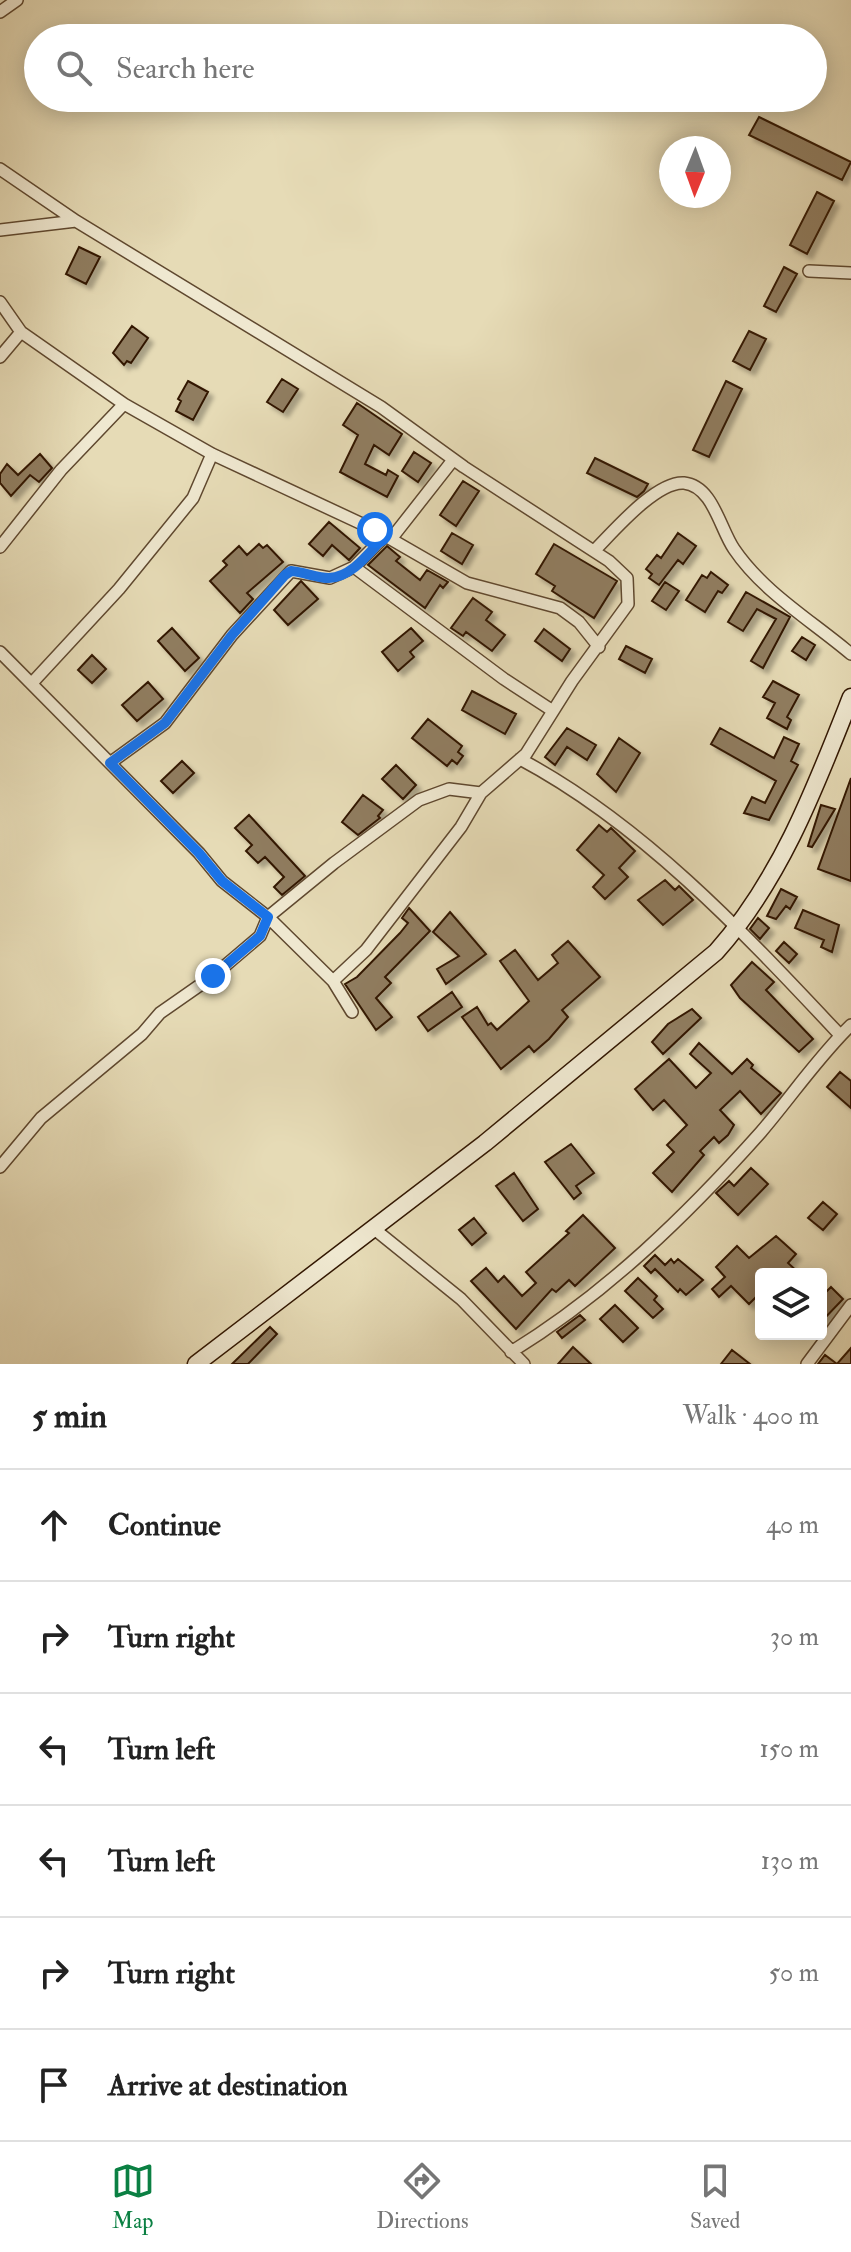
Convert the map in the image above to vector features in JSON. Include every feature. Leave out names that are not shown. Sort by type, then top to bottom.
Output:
[{"type":"main road","points":[[196,1364],[612,1042],[716,952],[737,929],[807,808],[851,697]]},
{"type":"street","points":[[0,12],[17,0]]},
{"type":"street","points":[[0,169],[76,221],[381,407],[453,460],[594,551],[622,572],[629,584],[628,604],[520,759],[481,793],[461,827],[366,950],[333,981]]},
{"type":"street","points":[[0,230],[76,221]]},
{"type":"street","points":[[809,271],[851,273]]},
{"type":"street","points":[[0,302],[21,332],[124,404],[212,454],[388,537],[467,583],[560,608],[579,622],[599,647]]},
{"type":"street","points":[[0,357],[21,332]]},
{"type":"street","points":[[0,547],[61,470],[124,404]]},
{"type":"street","points":[[32,683],[119,589],[193,498],[212,454]]},
{"type":"street","points":[[110,763],[165,723],[232,635],[285,575],[291,571],[330,578],[354,567],[388,537],[453,460]]},
{"type":"street","points":[[594,551],[637,508],[668,486],[692,485],[707,497],[727,539],[765,585],[851,654]]},
{"type":"street","points":[[354,567],[504,679],[553,711]]},
{"type":"street","points":[[0,652],[199,853],[222,881],[268,917],[333,981],[352,1012]]},
{"type":"street","points":[[520,759],[556,779],[676,870],[840,1035]]},
{"type":"street","points":[[0,1167],[41,1118],[142,1034],[160,1013],[213,976],[260,936],[268,917],[419,800],[449,789],[481,793]]},
{"type":"street","points":[[511,1352],[545,1331],[658,1242],[762,1130],[851,1025]]},
{"type":"street","points":[[373,1228],[461,1299],[524,1364]]},
{"type":"street","points":[[807,1364],[851,1305]]},
{"type":"building","points":[[759,117],[851,162],[842,180],[749,135]]},
{"type":"building","points":[[817,192],[834,201],[807,254],[790,245]]},
{"type":"building","points":[[79,247],[100,257],[86,284],[66,274]]},
{"type":"building","points":[[784,267],[797,274],[776,312],[764,306]]},
{"type":"building","points":[[132,326],[148,338],[131,363],[127,361],[124,365],[113,353]]},
{"type":"building","points":[[749,331],[766,339],[750,370],[733,361]]},
{"type":"building","points":[[282,379],[298,389],[283,412],[267,402]]},
{"type":"building","points":[[188,381],[208,392],[193,420],[176,411],[181,401],[178,399]]},
{"type":"building","points":[[726,381],[742,389],[709,457],[693,450]]},
{"type":"building","points":[[357,403],[402,434],[389,455],[374,445],[365,464],[386,475],[388,470],[398,476],[387,497],[340,472],[358,435],[343,425]]},
{"type":"building","points":[[414,452],[431,463],[418,482],[402,471]]},
{"type":"building","points":[[40,454],[52,468],[39,482],[30,475],[11,496],[0,483],[0,474],[7,464],[18,475]]},
{"type":"building","points":[[595,458],[648,484],[644,491],[637,497],[587,473]]},
{"type":"building","points":[[463,481],[479,491],[456,526],[440,515]]},
{"type":"building","points":[[329,522],[360,548],[349,560],[332,545],[323,556],[309,544]]},
{"type":"building","points":[[452,533],[473,545],[462,564],[441,551]]},
{"type":"building","points":[[678,533],[696,546],[683,564],[678,560],[659,585],[649,578],[652,574],[646,569],[657,555],[661,558]]},
{"type":"building","points":[[259,544],[263,548],[267,545],[283,562],[247,593],[253,599],[240,613],[210,581],[227,565],[223,561],[239,546],[247,555]]},
{"type":"building","points":[[554,544],[617,581],[594,618],[552,591],[555,586],[536,574]]},
{"type":"building","points":[[387,546],[400,557],[396,561],[420,580],[427,570],[448,582],[443,588],[440,585],[425,608],[368,565]]},
{"type":"building","points":[[711,572],[728,585],[722,593],[718,591],[705,612],[686,600],[702,575],[707,578]]},
{"type":"building","points":[[301,581],[318,599],[288,625],[274,610]]},
{"type":"building","points":[[665,582],[679,591],[666,610],[652,601]]},
{"type":"building","points":[[746,592],[790,617],[763,668],[751,661],[776,619],[757,609],[743,631],[728,622]]},
{"type":"building","points":[[473,598],[492,612],[486,620],[505,635],[492,651],[466,632],[463,636],[451,628]]},
{"type":"building","points":[[172,628],[199,658],[185,671],[158,641]]},
{"type":"building","points":[[411,628],[423,641],[410,652],[414,657],[398,671],[382,652]]},
{"type":"building","points":[[544,629],[570,649],[562,661],[535,641]]},
{"type":"building","points":[[802,637],[815,645],[806,660],[792,651]]},
{"type":"building","points":[[626,646],[652,659],[645,673],[619,659]]},
{"type":"building","points":[[92,655],[106,669],[92,683],[78,670]]},
{"type":"building","points":[[773,681],[799,695],[787,717],[791,720],[787,729],[767,718],[775,703],[763,697]]},
{"type":"building","points":[[148,682],[163,699],[137,721],[122,705]]},
{"type":"building","points":[[472,691],[516,714],[505,734],[462,710]]},
{"type":"building","points":[[428,719],[462,746],[458,752],[463,756],[457,764],[452,760],[447,766],[412,738]]},
{"type":"building","points":[[567,728],[596,745],[587,760],[567,747],[555,765],[545,757]]},
{"type":"building","points":[[720,728],[774,758],[784,737],[799,744],[791,761],[798,765],[769,820],[744,813],[752,797],[765,803],[776,781],[711,744]]},
{"type":"building","points":[[619,738],[640,753],[616,792],[597,774]]},
{"type":"building","points":[[182,761],[194,773],[173,793],[161,781]]},
{"type":"building","points":[[396,765],[416,785],[403,799],[382,779]]},
{"type":"building","points":[[851,778],[851,881],[818,869]]},
{"type":"building","points":[[363,795],[383,810],[378,816],[380,818],[358,835],[342,822]]},
{"type":"building","points":[[821,805],[835,809],[812,847],[808,846]]},
{"type":"building","points":[[249,815],[305,876],[282,895],[274,887],[284,877],[265,857],[258,863],[246,851],[252,845],[235,828]]},
{"type":"building","points":[[599,825],[607,832],[611,828],[635,851],[619,868],[628,877],[605,899],[593,887],[604,875],[577,850]]},
{"type":"building","points":[[665,880],[675,890],[679,886],[693,900],[663,925],[638,900]]},
{"type":"building","points":[[781,889],[797,897],[790,909],[786,906],[776,919],[767,916]]},
{"type":"building","points":[[409,908],[430,931],[385,977],[391,983],[376,998],[392,1017],[376,1030],[345,984],[357,977],[400,933],[408,923],[402,918]]},
{"type":"building","points":[[803,910],[839,925],[832,952],[821,947],[824,940],[795,928]]},
{"type":"building","points":[[450,912],[486,954],[446,984],[437,969],[459,956],[433,932]]},
{"type":"building","points":[[758,918],[769,928],[760,939],[750,929]]},
{"type":"building","points":[[568,941],[600,977],[562,1010],[568,1017],[549,1039],[534,1052],[529,1046],[501,1069],[462,1017],[477,1007],[488,1025],[491,1023],[497,1030],[529,1001],[500,961],[515,950],[538,980],[558,963],[552,955]]},
{"type":"building","points":[[784,942],[797,954],[789,963],[776,951]]},
{"type":"building","points":[[752,962],[774,982],[766,990],[813,1039],[799,1052],[740,998],[731,985]]},
{"type":"building","points":[[452,992],[462,1007],[428,1031],[418,1017]]},
{"type":"building","points":[[692,1009],[701,1018],[663,1054],[652,1042],[668,1024]]},
{"type":"building","points":[[699,1043],[732,1074],[747,1059],[753,1065],[751,1068],[781,1093],[761,1114],[740,1091],[720,1110],[734,1125],[728,1135],[719,1143],[714,1137],[700,1151],[704,1155],[672,1192],[653,1173],[674,1152],[667,1145],[687,1125],[664,1100],[653,1110],[635,1089],[669,1059],[696,1088],[711,1073],[690,1054]]},
{"type":"building","points":[[840,1072],[851,1081],[851,1108],[827,1087]]},
{"type":"building","points":[[571,1144],[594,1173],[576,1186],[581,1193],[574,1199],[545,1162]]},
{"type":"building","points":[[751,1168],[768,1184],[738,1215],[716,1193],[729,1181],[734,1186]]},
{"type":"building","points":[[514,1173],[538,1209],[523,1221],[496,1186]]},
{"type":"building","points":[[823,1202],[837,1214],[823,1230],[808,1218]]},
{"type":"building","points":[[583,1215],[615,1248],[575,1286],[569,1280],[556,1292],[552,1289],[516,1329],[471,1281],[486,1268],[498,1282],[504,1276],[522,1296],[536,1283],[526,1272],[569,1233],[566,1231]]},
{"type":"building","points":[[474,1218],[486,1233],[472,1245],[459,1230]]},
{"type":"building","points":[[776,1236],[796,1254],[788,1263],[793,1268],[755,1268],[755,1298],[749,1304],[731,1286],[719,1297],[712,1289],[725,1277],[716,1267],[737,1246],[749,1258]]},
{"type":"building","points":[[655,1255],[665,1265],[671,1259],[674,1263],[678,1259],[703,1280],[686,1295],[680,1289],[678,1292],[655,1269],[651,1273],[644,1266]]},
{"type":"building","points":[[638,1278],[657,1296],[654,1300],[663,1309],[653,1318],[625,1291]]},
{"type":"building","points":[[831,1287],[843,1299],[827,1316],[827,1291]]},
{"type":"building","points":[[615,1305],[638,1328],[623,1342],[600,1319]]},
{"type":"building","points":[[580,1315],[585,1320],[562,1338],[557,1332]]},
{"type":"building","points":[[270,1327],[277,1334],[248,1364],[232,1364]]},
{"type":"building","points":[[573,1347],[591,1364],[558,1364]]},
{"type":"building","points":[[851,1348],[851,1364],[837,1364]]},
{"type":"building","points":[[732,1350],[750,1364],[721,1364]]},
{"type":"building","points":[[825,1355],[837,1364],[818,1364]]},
{"type":"route","points":[[213,976],[260,936],[268,917],[222,881],[199,853],[110,763],[165,723],[232,635],[285,575],[291,571],[330,578],[341,575],[354,567],[385,536],[375,530]]}]
